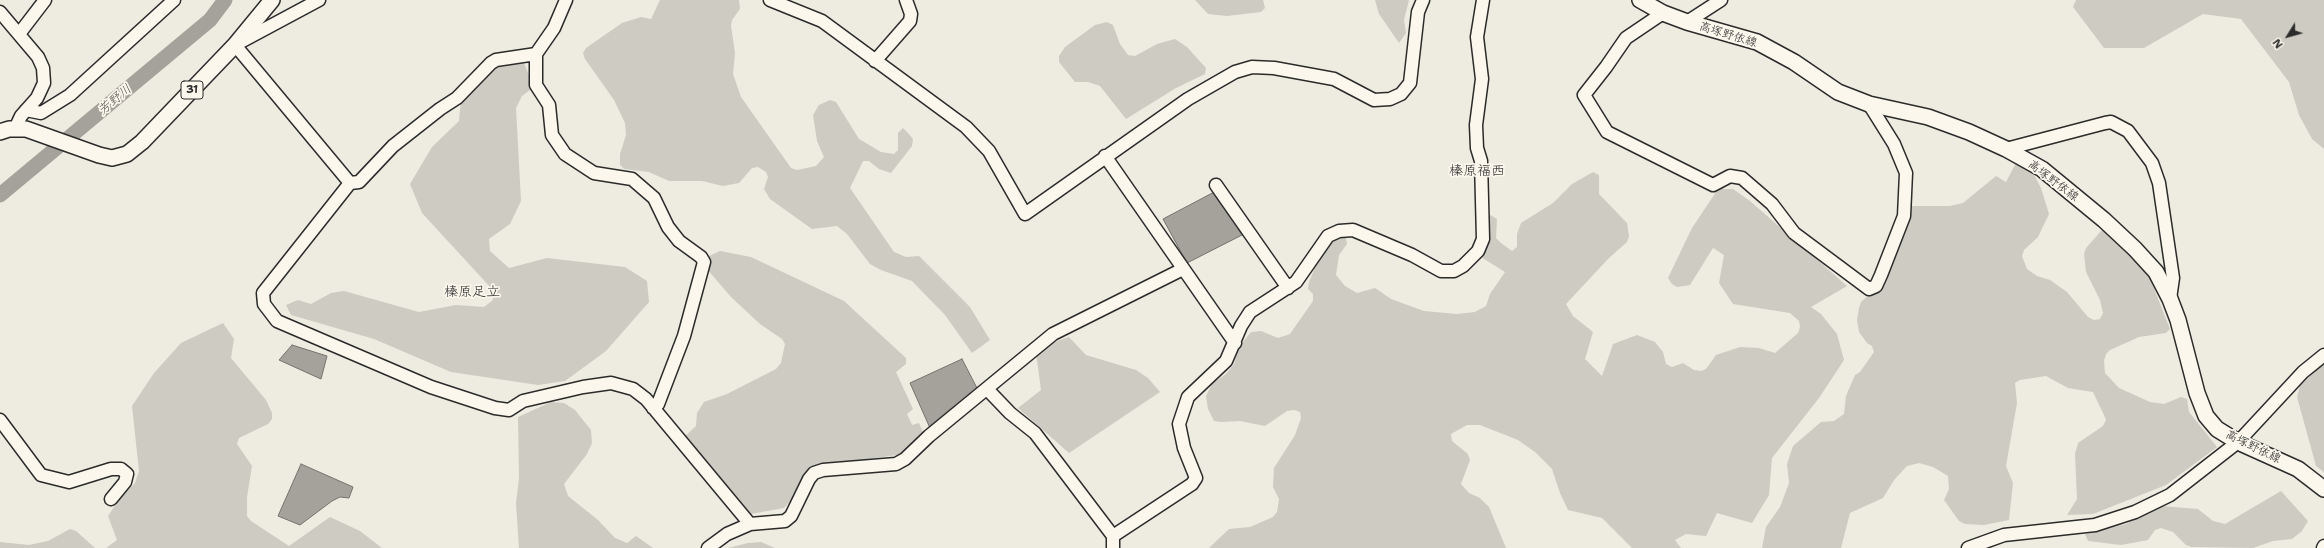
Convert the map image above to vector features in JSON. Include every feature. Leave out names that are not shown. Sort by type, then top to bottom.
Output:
[{"type":"main road","name":"31","points":[[20,129],[99,155],[112,158],[127,154],[142,142],[235,45],[272,0]]},
{"type":"main road","name":"高塚野依線","points":[[1640,0],[1663,13],[1687,22],[1757,42],[1794,62],[1838,92],[1869,104],[1928,117],[1969,132],[2006,149],[2042,169],[2136,249],[2156,272],[2170,299],[2197,394],[2206,416],[2217,428],[2238,442],[2298,469],[2324,489]]},
{"type":"main road","points":[[0,132],[20,129]]},
{"type":"street","points":[[19,34],[45,0]]},
{"type":"street","points":[[26,110],[41,113],[70,96],[174,0]]},
{"type":"street","points":[[318,0],[235,45],[350,183]]},
{"type":"street","points":[[566,0],[554,28],[536,54],[536,85],[549,106],[552,135],[565,154],[594,173],[632,179],[654,198],[668,227],[679,241],[701,257],[704,262],[684,336],[658,404],[653,408]]},
{"type":"street","points":[[770,0],[822,21],[966,127],[988,151],[1025,214],[1105,156],[1188,99],[1235,72],[1252,67],[1274,68],[1334,79],[1374,100],[1390,99],[1401,94],[1410,83],[1418,12],[1423,0]]},
{"type":"street","points":[[875,61],[910,21],[911,14],[906,0]]},
{"type":"street","points":[[987,388],[1010,413],[1035,433],[1113,542],[1192,484],[1196,478],[1184,448],[1179,424],[1188,397],[1226,361],[1241,326],[1250,312],[1260,304],[1296,282],[1328,236],[1339,231],[1353,230],[1412,255],[1442,271],[1454,271],[1463,266],[1478,251],[1483,239],[1481,161],[1477,148],[1476,125],[1482,79],[1477,37],[1483,0]]},
{"type":"street","points":[[1687,22],[1721,0]]},
{"type":"street","points":[[0,12],[38,57],[44,68],[44,83],[37,98],[21,116],[20,129]]},
{"type":"street","points":[[1663,13],[1626,38],[1584,95],[1607,132],[1713,185],[1730,176],[1742,178],[1772,204],[1794,233],[1869,289],[1876,286],[1904,216],[1906,173],[1894,144],[1869,104]]},
{"type":"street","points":[[536,54],[496,60],[491,63],[458,98],[440,109],[393,146],[359,182],[350,183],[263,293],[264,304],[277,321],[431,387],[495,408],[509,410],[523,401],[583,387],[611,383],[633,389],[646,399],[750,524]]},
{"type":"street","points":[[2006,149],[2111,122],[2128,131],[2152,163],[2159,184],[2173,278],[2170,299]]},
{"type":"street","points":[[1105,156],[1235,343]]},
{"type":"street","points":[[1216,185],[1288,288]]},
{"type":"street","points":[[708,548],[727,534],[750,524],[785,522],[791,516],[808,479],[814,474],[823,470],[896,464],[905,459],[987,388],[1053,334],[1183,269]]},
{"type":"street","points":[[1968,548],[2004,535],[2095,526],[2135,512],[2170,495],[2238,442],[2303,372],[2324,355]]},
{"type":"street","points":[[0,420],[41,475],[69,482],[111,469],[121,469],[127,474],[125,482],[111,499]]},
{"type":"shaded area","points":[[660,0],[739,0],[740,9],[732,20],[731,26],[735,53],[733,74],[741,97],[791,168],[797,170],[816,166],[824,157],[817,141],[813,115],[819,105],[830,100],[836,102],[859,139],[881,152],[894,154],[898,150],[898,133],[903,128],[908,133],[913,139],[912,146],[891,173],[879,169],[869,161],[863,161],[850,188],[894,252],[906,257],[919,256],[970,307],[990,340],[972,353],[945,315],[912,281],[881,270],[870,264],[847,234],[837,226],[812,229],[770,199],[764,189],[768,177],[766,172],[758,167],[752,168],[739,183],[723,186],[702,181],[669,181],[649,172],[624,169],[620,165],[620,154],[626,135],[625,123],[614,100],[585,59],[583,53],[586,48],[622,23],[641,17],[651,19]]},
{"type":"shaded area","points":[[1195,0],[1263,0],[1265,8],[1261,12],[1227,16],[1208,14]]},
{"type":"shaded area","points":[[1375,0],[1409,0],[1404,20],[1406,33],[1399,43],[1379,14]]},
{"type":"shaded area","points":[[2076,0],[2324,0],[2324,149],[2312,139],[2299,115],[2289,82],[2241,19],[2203,14],[2144,48],[2104,48],[2073,7]]},
{"type":"shaded area","points":[[1107,22],[1113,25],[1120,44],[1128,55],[1135,56],[1157,44],[1175,39],[1187,47],[1206,68],[1205,74],[1176,88],[1126,119],[1100,86],[1088,82],[1075,82],[1059,62],[1059,56],[1065,47],[1095,25]]},
{"type":"shaded area","points":[[524,63],[534,87],[522,96],[516,108],[521,201],[510,224],[489,239],[490,251],[509,268],[547,258],[625,267],[647,281],[649,302],[606,351],[565,381],[538,385],[451,372],[374,339],[291,315],[286,305],[298,300],[311,304],[331,293],[344,291],[419,312],[456,305],[484,307],[493,300],[491,288],[422,213],[410,184],[432,147],[459,121],[461,100],[493,68]]},
{"type":"shaded area","points":[[2017,161],[2032,171],[2041,188],[2049,214],[2038,237],[2024,250],[2022,256],[2027,269],[2037,276],[2050,280],[2067,292],[2088,317],[2094,320],[2100,319],[2103,313],[2100,300],[2086,272],[2084,254],[2086,248],[2102,230],[2108,232],[2147,271],[2170,329],[2166,333],[2139,337],[2110,350],[2106,354],[2104,361],[2105,373],[2119,388],[2150,402],[2164,404],[2181,397],[2187,399],[2189,412],[2217,447],[2166,485],[2093,514],[2067,515],[2077,499],[2075,454],[2078,443],[2103,426],[2106,420],[2093,392],[2068,388],[2046,376],[2020,380],[2015,383],[2017,403],[2006,466],[2013,483],[2009,520],[1984,525],[1965,524],[1959,521],[1944,500],[1949,489],[1948,476],[1933,467],[1919,463],[1907,466],[1894,480],[1883,498],[1850,513],[1841,548],[1762,548],[1766,527],[1780,507],[1789,483],[1787,464],[1793,446],[1821,422],[1834,421],[1844,414],[1846,396],[1855,375],[1860,372],[1874,352],[1872,346],[1867,343],[1859,332],[1857,320],[1859,308],[1861,302],[1874,290],[1910,206],[1950,206],[1963,203],[1996,176],[2006,182]]},
{"type":"shaded area","points":[[1593,172],[1599,175],[1599,194],[1627,223],[1629,236],[1627,242],[1608,259],[1566,304],[1573,316],[1593,332],[1585,359],[1602,376],[1613,344],[1637,335],[1655,342],[1663,352],[1666,364],[1672,367],[1683,363],[1694,370],[1701,371],[1706,369],[1716,355],[1740,347],[1759,348],[1775,353],[1798,333],[1800,327],[1799,321],[1790,313],[1733,304],[1719,283],[1724,255],[1713,248],[1690,285],[1677,287],[1672,284],[1668,278],[1692,228],[1716,192],[1721,189],[1733,189],[1750,201],[1847,286],[1811,307],[1821,314],[1837,334],[1844,360],[1819,398],[1772,458],[1769,495],[1752,523],[1717,513],[1706,536],[1686,534],[1675,540],[1681,548],[1632,548],[1602,518],[1568,510],[1560,493],[1552,469],[1535,452],[1518,440],[1480,425],[1467,425],[1451,434],[1452,441],[1468,454],[1470,460],[1461,484],[1469,493],[1480,498],[1489,507],[1506,548],[1209,548],[1229,529],[1250,527],[1273,517],[1277,512],[1279,499],[1273,487],[1274,468],[1295,435],[1301,418],[1300,412],[1294,410],[1287,411],[1265,426],[1240,421],[1214,421],[1208,409],[1206,396],[1212,384],[1226,374],[1234,364],[1239,347],[1251,332],[1261,331],[1278,338],[1290,334],[1313,301],[1313,294],[1308,289],[1309,282],[1316,265],[1330,244],[1340,237],[1346,238],[1347,244],[1339,255],[1336,275],[1345,286],[1357,293],[1375,288],[1391,299],[1424,311],[1457,314],[1475,312],[1486,306],[1490,294],[1505,272],[1481,257],[1487,213],[1497,219],[1496,238],[1512,251],[1517,247],[1517,234],[1521,223],[1553,203],[1572,184]]},
{"type":"shaded area","points":[[1218,190],[1242,235],[1187,263],[1163,219]]},
{"type":"shaded area","points":[[720,251],[751,257],[844,301],[906,358],[906,364],[896,372],[913,409],[907,414],[912,425],[919,423],[923,432],[904,454],[825,465],[818,469],[784,508],[751,514],[682,439],[696,426],[697,413],[704,402],[727,394],[776,369],[781,363],[785,344],[782,339],[760,324],[731,297],[706,268],[709,256]]},
{"type":"shaded area","points":[[223,323],[234,339],[231,358],[266,400],[272,413],[272,419],[268,424],[239,438],[237,444],[252,466],[247,497],[247,516],[251,521],[289,546],[330,517],[360,531],[382,548],[106,548],[117,540],[108,516],[118,501],[135,483],[139,471],[132,406],[154,373],[181,343]]},
{"type":"shaded area","points":[[1069,337],[1086,355],[1136,370],[1148,378],[1160,392],[1069,453],[1018,408],[1041,390],[1036,353],[1046,345]]},
{"type":"shaded area","points":[[292,345],[327,356],[321,379],[279,360]]},
{"type":"shaded area","points":[[962,359],[977,388],[930,428],[910,383]]},
{"type":"shaded area","points":[[2324,362],[2324,472],[2316,466],[2297,397],[2300,386]]},
{"type":"shaded area","points":[[551,402],[564,403],[575,410],[591,430],[592,443],[587,454],[564,484],[568,496],[598,520],[615,538],[627,543],[636,536],[653,548],[519,548],[516,503],[519,478],[518,417]]},
{"type":"shaded area","points":[[301,464],[353,487],[349,498],[340,497],[332,501],[300,525],[278,516]]},
{"type":"shaded area","points":[[2281,491],[2308,521],[2302,531],[2292,539],[2273,541],[2253,548],[2191,547],[2186,545],[2173,532],[2161,528],[2155,530],[2148,540],[2121,545],[2088,541],[2085,534],[2126,524],[2161,506],[2198,509],[2213,521],[2225,524]]},
{"type":"shaded area","points":[[70,529],[76,531],[95,548],[0,548],[0,542],[29,545],[48,541]]},
{"type":"shaded area","points":[[761,542],[775,548],[728,548],[748,543]]},
{"type":"waterway","name":"芳野川","points":[[0,195],[210,20],[225,0]]},
{"type":"district","name":"榛原福西","points":[[1477,171]]},
{"type":"district","name":"榛原足立","points":[[472,292]]}]
